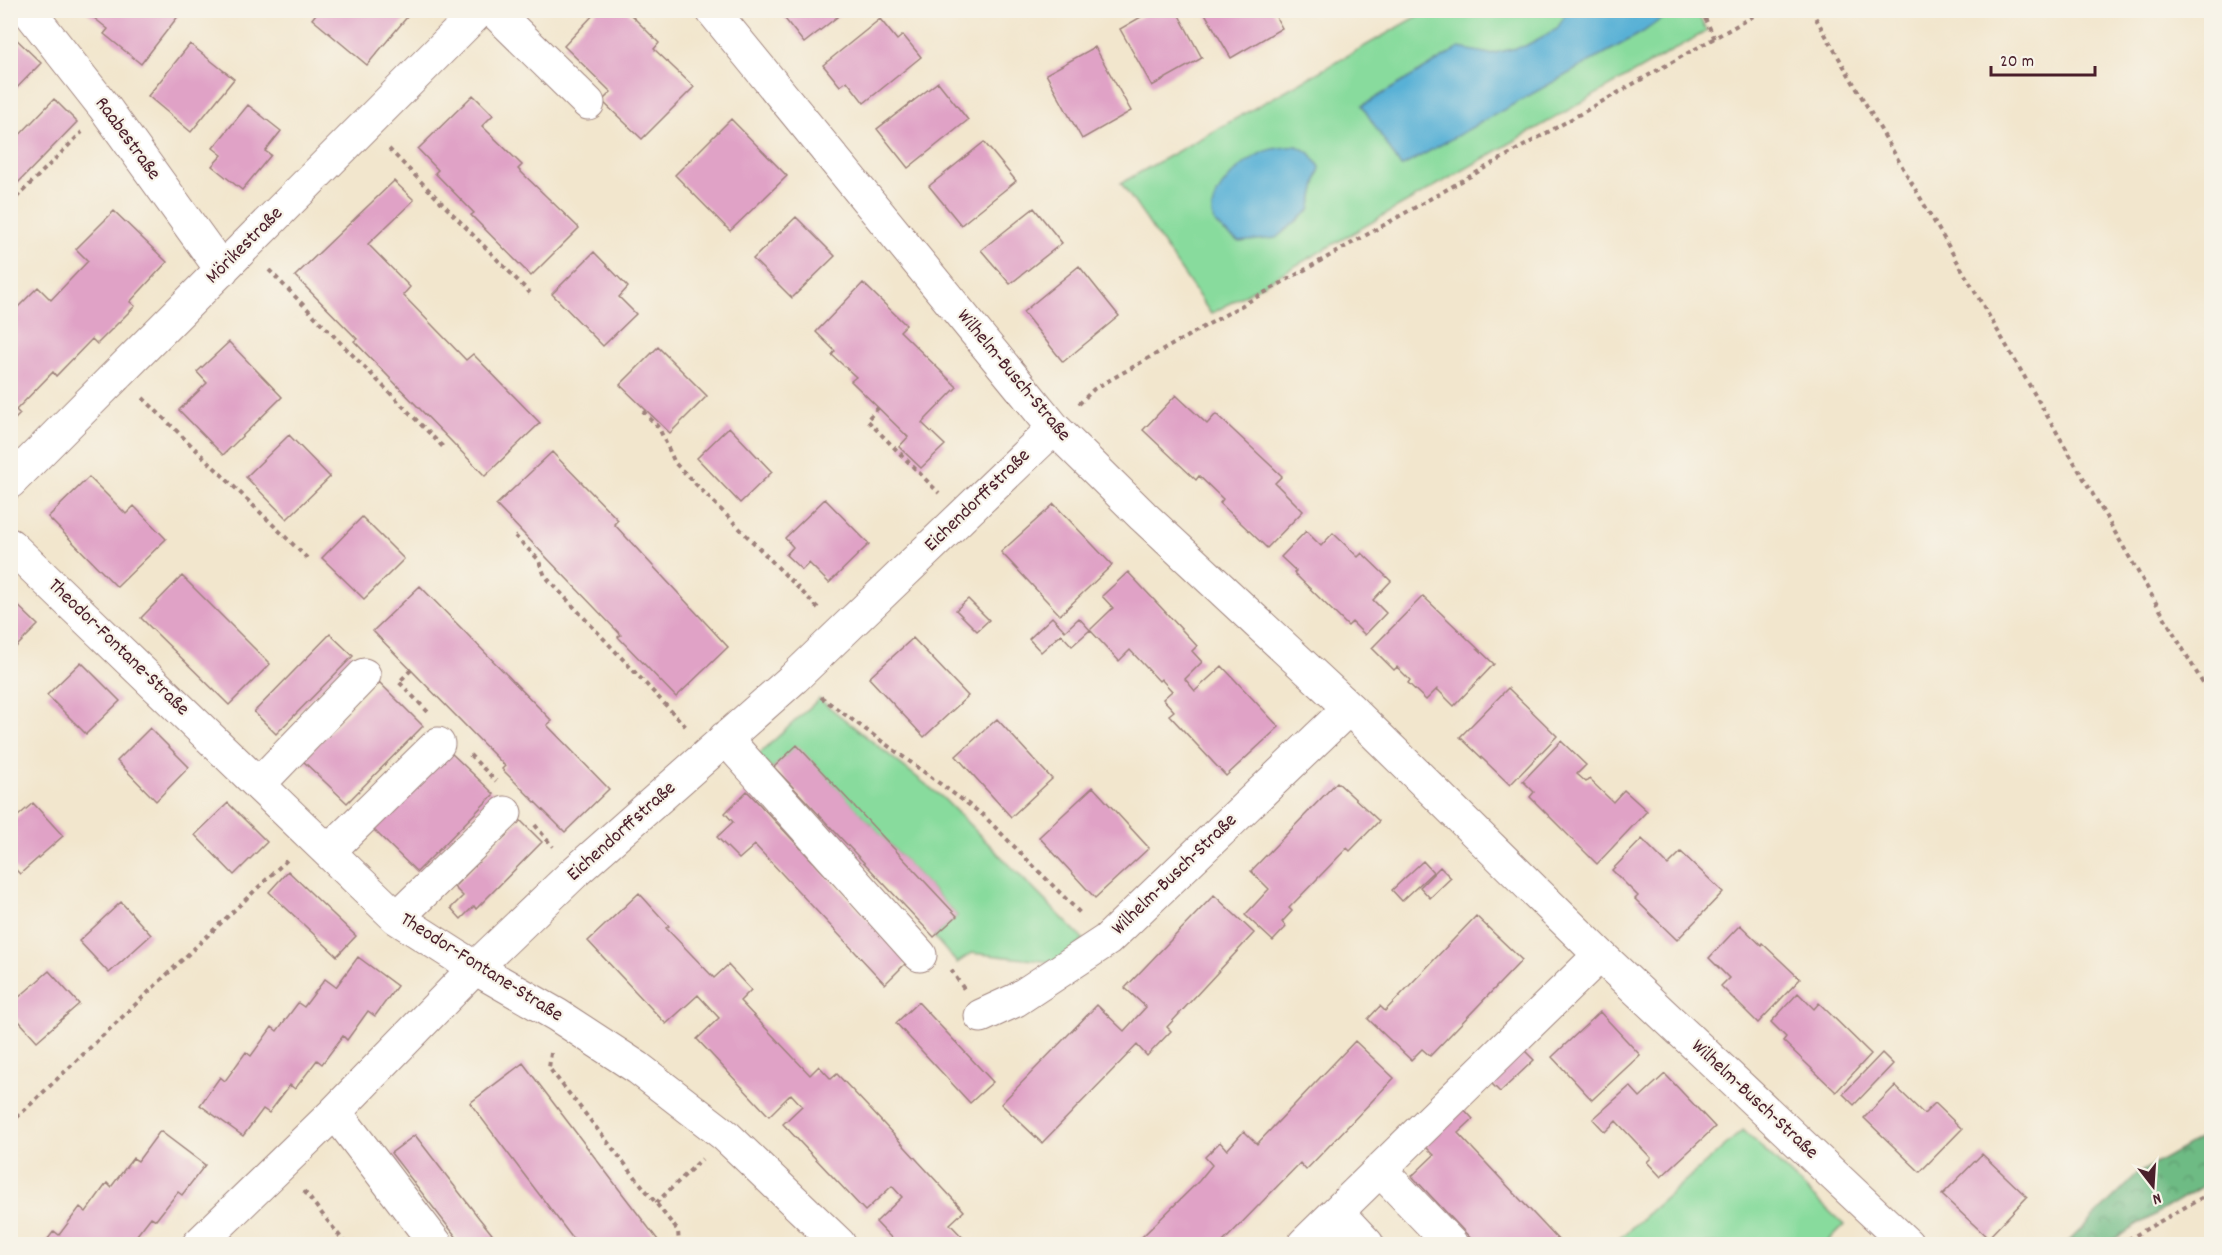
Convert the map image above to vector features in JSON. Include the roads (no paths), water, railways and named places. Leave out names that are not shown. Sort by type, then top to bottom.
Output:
[{"type":"street","name":"Raabestraße","points":[[28,10],[105,108],[222,270]]},
{"type":"street","name":"Mörikestraße","points":[[10,482],[480,10]]},
{"type":"street","points":[[493,10],[588,103]]},
{"type":"street","name":"Wilhelm-Busch-Straße","points":[[712,10],[1054,428],[1143,516],[1349,708],[1600,955],[1907,1245]]},
{"type":"street","name":"Eichendorffstraße","points":[[199,1245],[335,1112],[475,968],[575,872],[794,678],[1054,428]]},
{"type":"street","name":"Theodor-Fontane-Straße","points":[[10,545],[397,918],[475,968],[557,1015],[638,1068],[726,1136],[839,1245]]},
{"type":"street","points":[[259,784],[364,675]]},
{"type":"street","name":"Wilhelm-Busch-Straße","points":[[981,1016],[1016,1000],[1107,940],[1349,708]]},
{"type":"street","points":[[321,843],[445,736]]},
{"type":"street","points":[[718,746],[920,955]]},
{"type":"street","points":[[397,918],[513,807]]},
{"type":"street","points":[[1304,1245],[1600,955]]},
{"type":"street","points":[[335,1112],[436,1245]]},
{"type":"street","points":[[1381,1171],[1451,1245]]},
{"type":"street","points":[[1337,1212],[1367,1245]]},
{"type":"water","points":[[1567,11],[1663,11],[1664,17],[1643,32],[1401,167],[1362,106],[1459,48],[1490,54],[1525,46],[1557,29]]},
{"type":"water","points":[[1297,146],[1310,153],[1320,167],[1310,210],[1276,238],[1239,242],[1219,227],[1212,215],[1213,204],[1227,180],[1260,154],[1276,148]]}]
